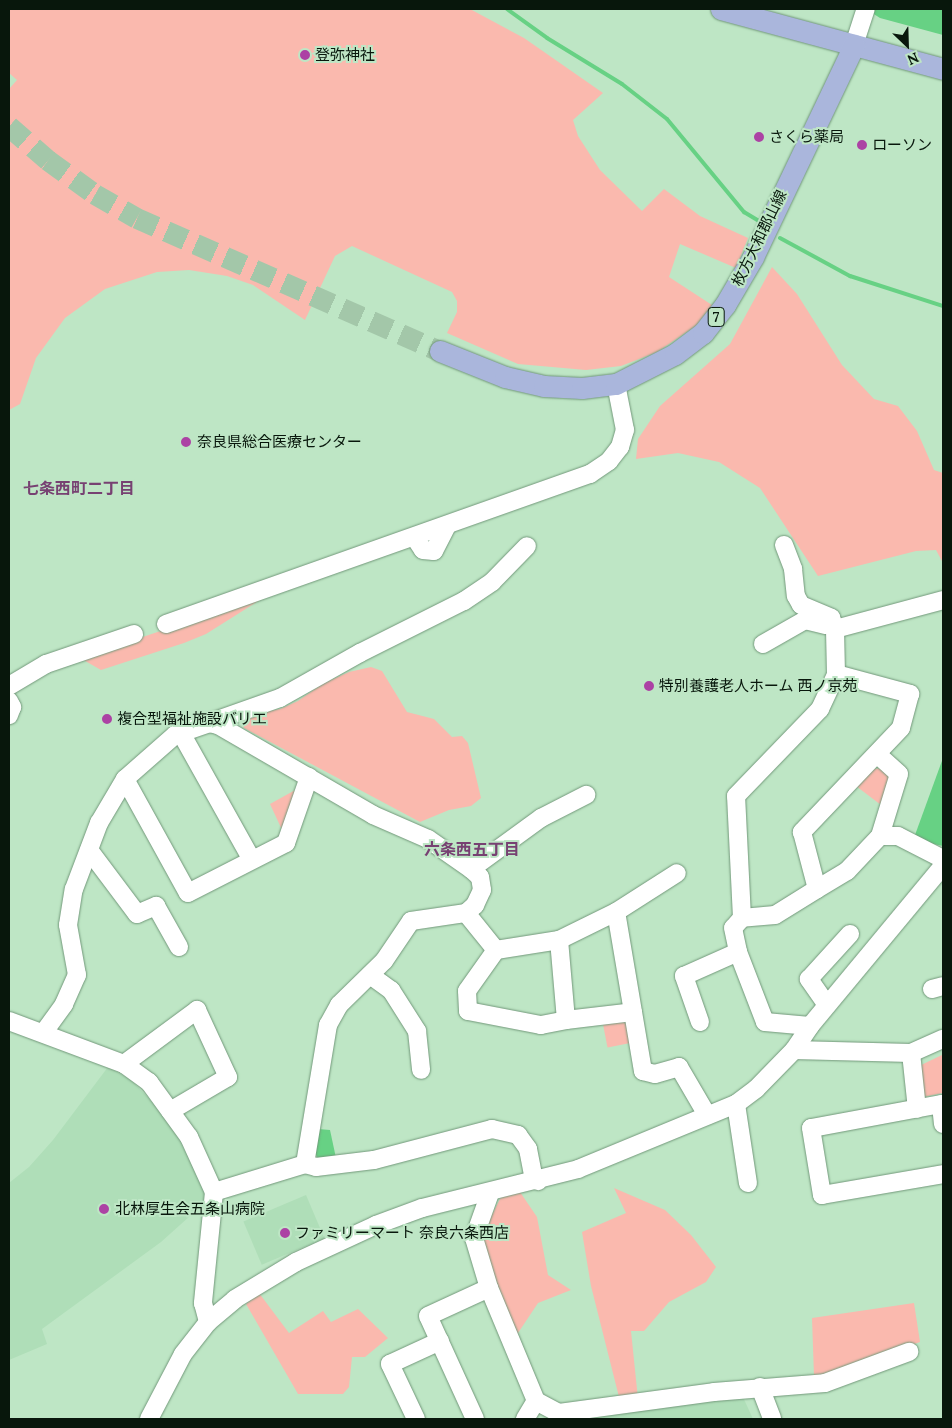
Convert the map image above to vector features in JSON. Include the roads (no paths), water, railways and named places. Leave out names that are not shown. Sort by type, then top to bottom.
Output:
[{"type":"main road","points":[[721,9],[856,40],[943,69]]},
{"type":"main road","name":"枚方大和郡山線","points":[[440,351],[505,377],[544,386],[582,388],[616,384],[675,354],[703,333],[725,306],[753,257],[856,40]]},
{"type":"street","points":[[856,40],[866,9]]},
{"type":"street","points":[[166,624],[415,538],[423,550],[434,551],[446,526],[561,487],[590,474],[609,461],[620,447],[625,430],[616,384]]},
{"type":"street","points":[[742,918],[736,796],[820,709],[836,674],[835,629],[831,618],[800,605],[796,596],[793,569],[784,545]]},
{"type":"street","points":[[44,1032],[64,1004],[78,974],[68,925],[74,889],[99,823],[126,779],[181,733],[280,698],[360,653],[464,601],[492,582],[527,546]]},
{"type":"street","points":[[763,644],[805,620],[835,629],[943,600]]},
{"type":"street","points":[[9,686],[46,664],[134,634]]},
{"type":"street","points":[[817,889],[802,832],[878,755],[900,728],[910,694],[836,674]]},
{"type":"street","points":[[9,700],[12,707],[9,715]]},
{"type":"street","points":[[209,723],[309,777],[373,815],[428,839],[480,877],[482,890],[475,905],[466,913],[412,921],[370,975],[338,1005],[328,1025],[305,1164]]},
{"type":"street","points":[[181,733],[252,860]]},
{"type":"street","points":[[810,1026],[765,1022],[738,952],[733,928],[742,918],[775,915],[847,871],[880,836],[899,774],[878,755]]},
{"type":"street","points":[[126,779],[188,893],[286,843],[309,777]]},
{"type":"street","points":[[471,869],[540,818],[586,795]]},
{"type":"street","points":[[880,836],[898,836],[943,859]]},
{"type":"street","points":[[88,850],[137,914],[156,906],[179,947]]},
{"type":"street","points":[[149,1419],[183,1354],[208,1322],[235,1299],[333,1244],[422,1208],[538,1181],[578,1169],[736,1104],[756,1089],[794,1050],[810,1026],[943,866]]},
{"type":"street","points":[[633,1012],[566,1020],[541,1026],[468,1011],[467,991],[496,950],[559,940],[616,912],[677,873]]},
{"type":"street","points":[[616,912],[643,1071],[655,1074],[678,1067],[707,1115]]},
{"type":"street","points":[[466,913],[496,950]]},
{"type":"street","points":[[828,1005],[809,980],[850,934]]},
{"type":"street","points":[[559,940],[566,1020]]},
{"type":"street","points":[[700,1022],[684,976],[738,952]]},
{"type":"street","points":[[370,975],[391,990],[417,1031],[421,1070]]},
{"type":"street","points":[[124,1064],[197,1010],[228,1077],[170,1111]]},
{"type":"street","points":[[9,1022],[44,1032],[124,1064],[149,1082],[188,1138],[214,1192],[203,1303],[208,1322]]},
{"type":"street","points":[[794,1050],[911,1053],[943,1039]]},
{"type":"street","points":[[911,1053],[917,1109]]},
{"type":"street","points":[[736,1104],[748,1183]]},
{"type":"street","points":[[943,1124],[941,1104],[811,1128],[822,1195],[943,1174]]},
{"type":"street","points":[[214,1192],[305,1164],[316,1167],[374,1160],[492,1129],[518,1136],[528,1150],[533,1175],[538,1181]]},
{"type":"street","points":[[490,1193],[474,1238],[489,1288],[536,1401],[559,1412],[760,1387],[825,1383],[909,1352]]},
{"type":"street","points":[[475,1419],[428,1316],[489,1288]]},
{"type":"street","points":[[416,1419],[390,1364],[440,1341]]},
{"type":"street","points":[[760,1387],[772,1419]]},
{"type":"street","points":[[525,1419],[536,1401]]},
{"type":"waterway","points":[[507,9],[547,38],[622,84],[667,119],[744,212],[759,221]]},
{"type":"waterway","points":[[780,238],[850,276],[943,306]]},
{"type":"tunnel","points":[[9,126],[48,160],[95,194],[137,218],[440,351]]},
{"type":"place","name":"登弥神社","points":[[305,55]]},
{"type":"place","name":"さくら薬局","points":[[759,137]]},
{"type":"place","name":"ローソン","points":[[862,145]]},
{"type":"place","name":"奈良県総合医療センター","points":[[186,442]]},
{"type":"place","name":"特別養護老人ホーム 西ノ京苑","points":[[649,686]]},
{"type":"place","name":"複合型福祉施設バリエ","points":[[107,719]]},
{"type":"place","name":"北林厚生会五条山病院","points":[[104,1209]]},
{"type":"place","name":"ファミリーマート 奈良六条西店","points":[[285,1233]]},
{"type":"district","name":"七条西町二丁目","points":[[79,488]]},
{"type":"district","name":"六条西五丁目","points":[[472,849]]}]
